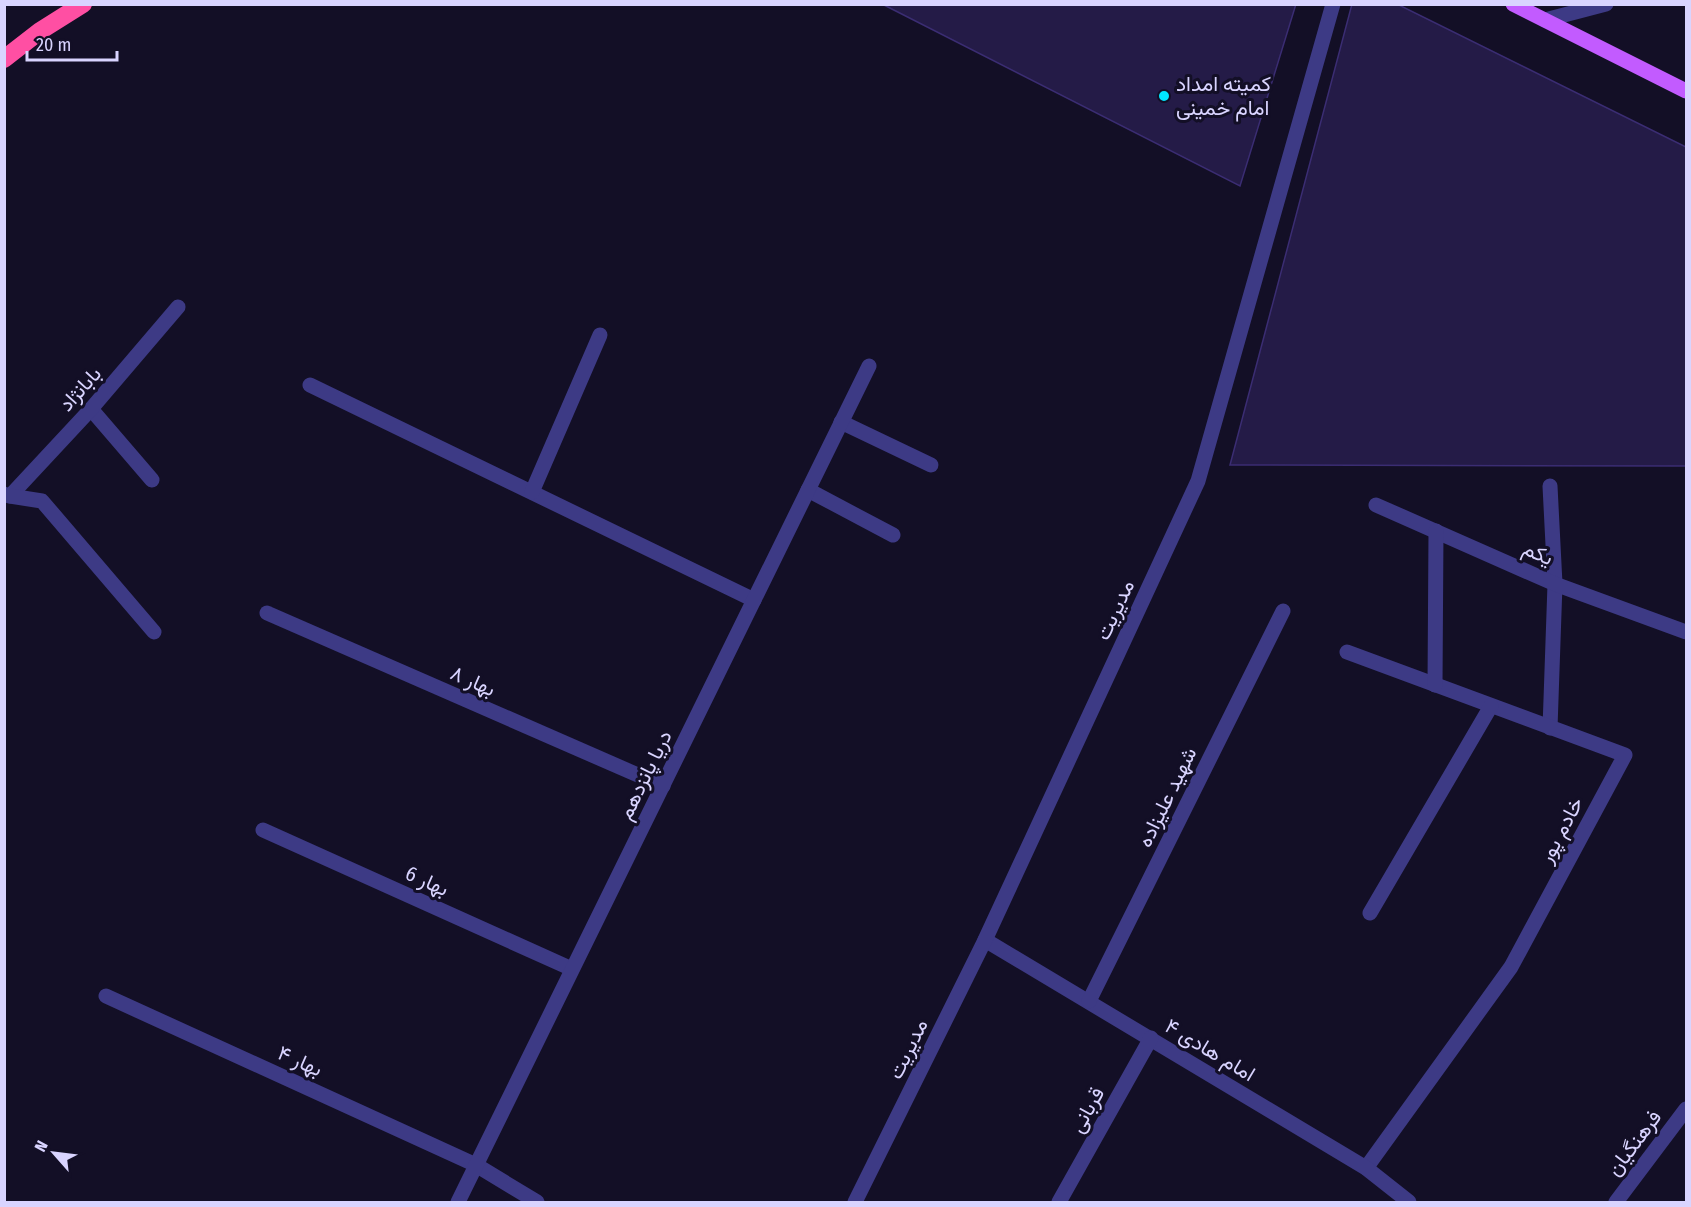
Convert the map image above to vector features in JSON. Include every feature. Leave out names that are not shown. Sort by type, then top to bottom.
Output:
[{"type":"highway","points":[[4,59],[40,31],[83,4]]},
{"type":"main road","points":[[1513,4],[1686,91]]},
{"type":"street","name":"مدیریت","points":[[855,1203],[985,940],[1198,481],[1333,4]]},
{"type":"street","points":[[1545,20],[1606,4]]},
{"type":"street","name":"بابانژاد","points":[[7,495],[91,409],[178,307]]},
{"type":"street","points":[[532,492],[600,335]]},
{"type":"street","name":"دریا پانزدهم","points":[[458,1203],[869,366]]},
{"type":"street","points":[[310,385],[754,600]]},
{"type":"street","points":[[91,409],[152,480]]},
{"type":"street","points":[[841,422],[931,465]]},
{"type":"street","points":[[1550,486],[1555,584],[1550,728]]},
{"type":"street","points":[[808,490],[893,535]]},
{"type":"street","name":"بابانژاد","points":[[7,495],[42,501],[154,633]]},
{"type":"street","name":"یکم","points":[[1376,505],[1555,584],[1686,632]]},
{"type":"street","points":[[1435,685],[1436,531]]},
{"type":"street","name":"شهید علیزاده","points":[[1089,1001],[1283,611]]},
{"type":"street","name":"بهار ۸","points":[[267,614],[663,786]]},
{"type":"street","name":"خادم پور","points":[[1347,652],[1625,755],[1511,967],[1366,1168]]},
{"type":"street","points":[[1370,913],[1491,706]]},
{"type":"street","name":"بهار 6","points":[[263,830],[572,969]]},
{"type":"street","name":"امام هادی ۴","points":[[985,940],[1366,1168],[1409,1203]]},
{"type":"street","name":"بهار ۴","points":[[106,996],[476,1165],[537,1203]]},
{"type":"street","name":"قربانی","points":[[1059,1203],[1151,1038]]},
{"type":"street","name":"فرهنگیان","points":[[1616,1203],[1686,1109]]},
{"type":"building","name":"کمیته امداد امام خمینی","points":[[882,4],[1296,4],[1240,186]]},
{"type":"building","points":[[1352,4],[1397,4],[1686,147],[1686,466],[1230,465]]},
{"type":"place","name":"کمیته امداد امام خمینی","points":[[1164,96]]}]
